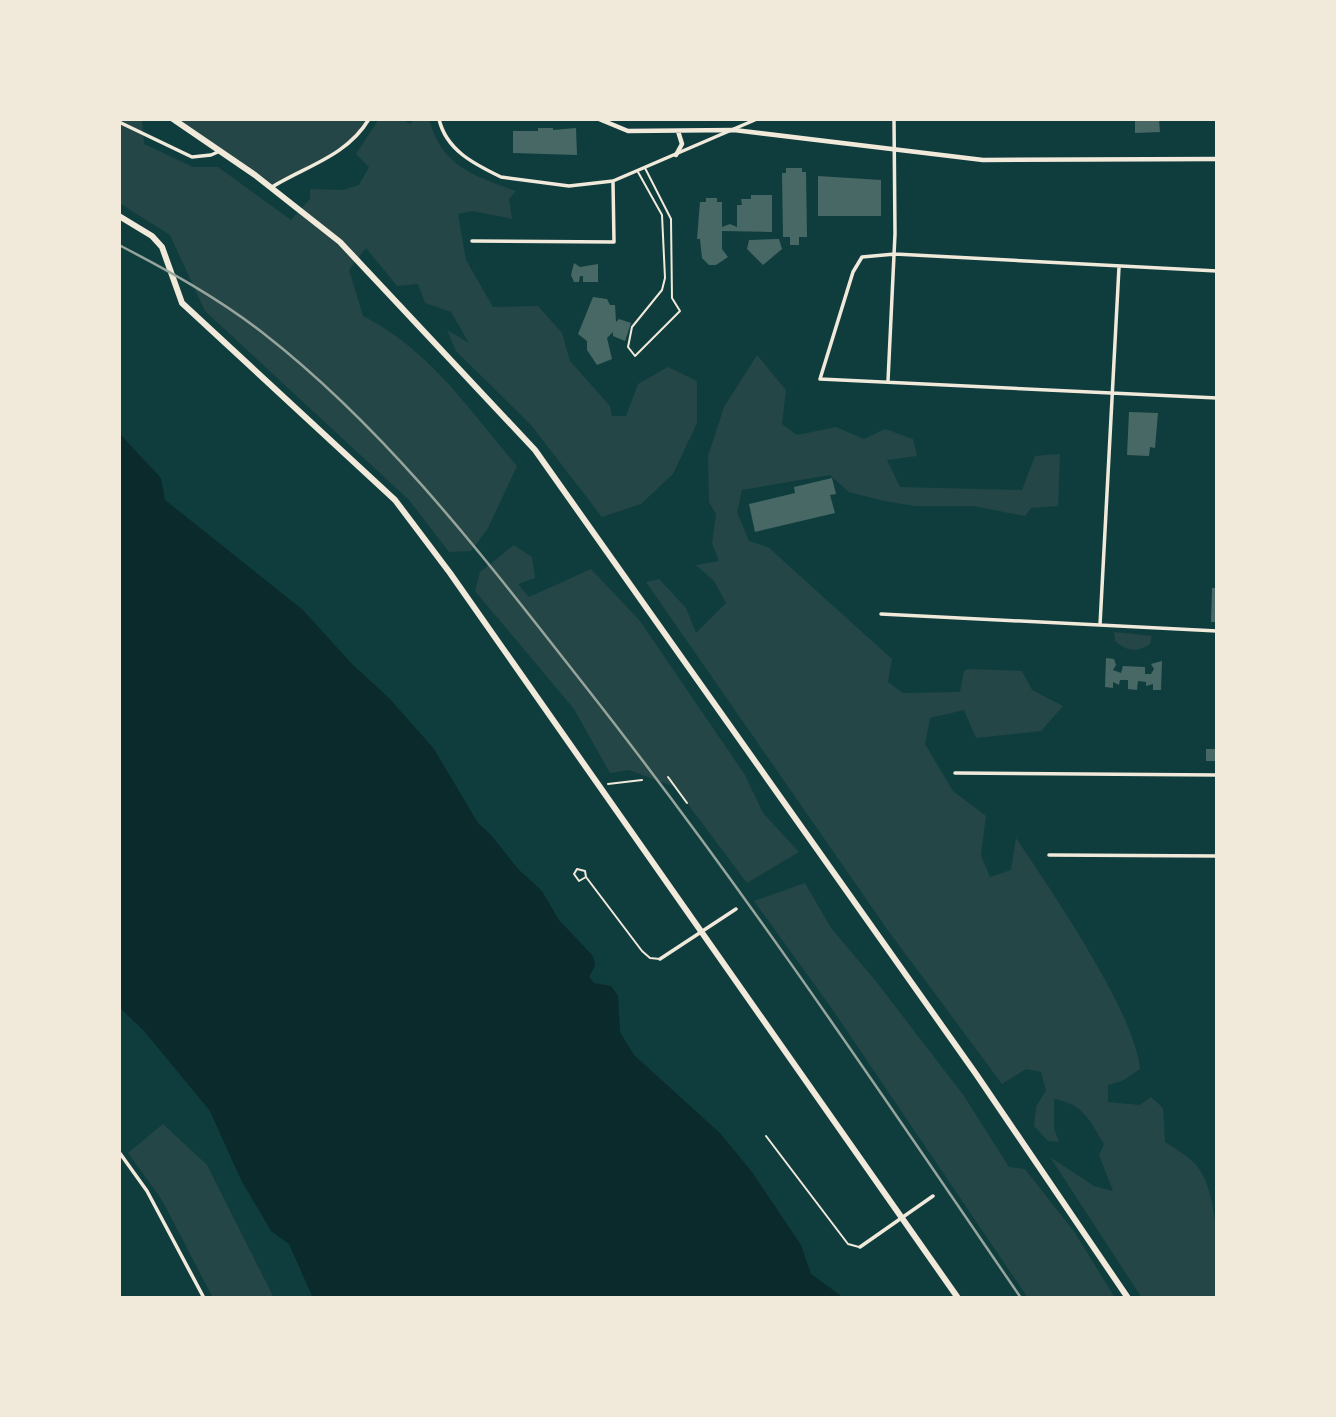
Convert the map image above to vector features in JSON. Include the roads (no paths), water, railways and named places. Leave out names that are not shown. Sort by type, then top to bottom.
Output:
[{"type":"main road","points":[[173,119],[272,187],[340,242],[535,450],[976,1074],[1128,1298]]},
{"type":"main road","points":[[119,216],[152,236],[162,247],[182,303],[396,500],[460,587],[958,1298]]},
{"type":"street","points":[[272,187],[336,154],[359,133],[369,119]]},
{"type":"street","points":[[439,119],[445,135],[458,152],[501,177],[558,186],[613,181],[757,119]]},
{"type":"street","points":[[599,119],[628,131],[734,130],[894,150],[1034,162],[1217,159]]},
{"type":"street","points":[[888,382],[895,254],[894,119]]},
{"type":"street","points":[[119,122],[192,156],[211,155],[220,150]]},
{"type":"street","points":[[676,155],[682,144],[677,131]]},
{"type":"street","points":[[472,241],[614,242],[613,181]]},
{"type":"street","points":[[1217,271],[895,254],[858,260],[820,379],[1217,397]]},
{"type":"street","points":[[1100,625],[1119,267]]},
{"type":"street","points":[[881,614],[1217,631]]},
{"type":"street","points":[[955,773],[1217,775]]},
{"type":"street","points":[[1049,855],[1217,856]]},
{"type":"street","points":[[660,959],[736,909]]},
{"type":"street","points":[[119,1152],[147,1191],[204,1298]]},
{"type":"street","points":[[860,1247],[893,1221],[902,1218],[933,1196]]},
{"type":"lane","points":[[638,171],[662,215],[665,278],[662,290],[632,327],[628,347],[635,356],[680,311],[672,298],[671,219],[645,167]]},
{"type":"lane","points":[[586,877],[590,878],[642,951],[650,958],[660,959]]},
{"type":"lane","points":[[766,1136],[848,1244],[860,1247]]},
{"type":"railway","points":[[119,245],[193,286],[263,333],[353,413],[396,456],[436,502],[551,643],[701,839],[810,991],[1021,1298]]}]
